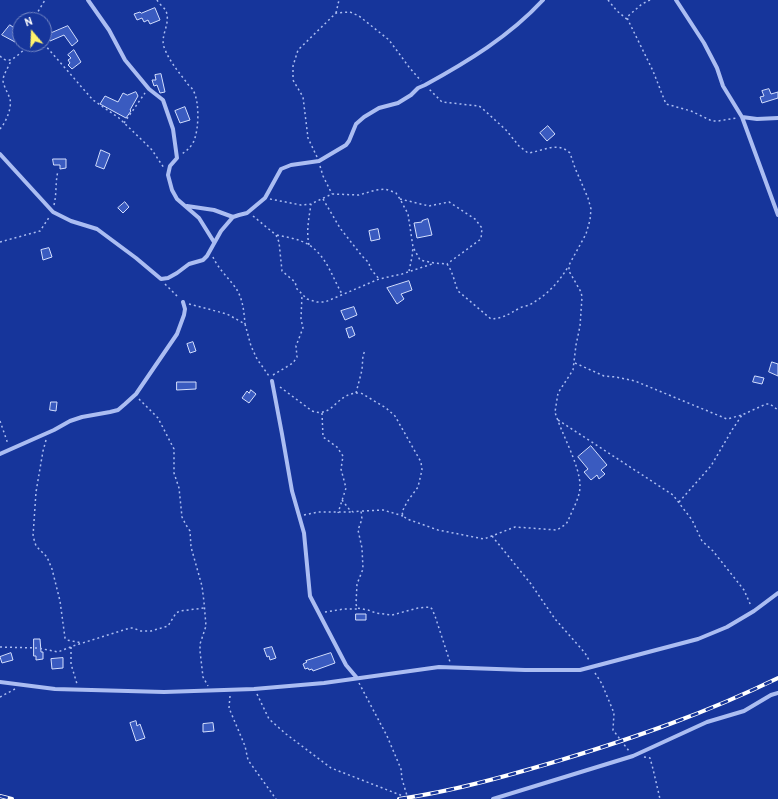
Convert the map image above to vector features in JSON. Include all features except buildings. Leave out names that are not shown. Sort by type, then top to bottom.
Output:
[{"type":"street","points":[[88,0],[109,30],[125,60],[149,89],[163,100],[173,129],[177,158],[170,166],[168,175],[172,190],[177,199],[199,218],[214,242]]},
{"type":"street","points":[[0,154],[53,212],[72,221],[97,229],[161,279],[168,278],[189,264],[203,260],[221,231],[233,218],[247,213],[265,198],[281,169],[287,166],[319,160],[346,145],[349,142],[356,124],[364,116],[379,108],[398,103],[411,95],[418,88],[473,58],[511,29],[543,0]]},
{"type":"street","points":[[676,0],[704,44],[717,68],[723,86],[742,118],[778,215]]},
{"type":"street","points":[[742,118],[778,118]]},
{"type":"street","points":[[186,206],[214,210],[233,218]]},
{"type":"street","points":[[0,454],[49,433],[70,421],[82,417],[118,410],[136,394],[177,334],[184,315],[185,309],[183,302]]},
{"type":"street","points":[[272,381],[292,491],[304,539],[310,596],[346,665],[357,678]]},
{"type":"street","points":[[0,682],[55,689],[164,692],[254,689],[324,683],[421,669],[452,667],[574,670],[698,639],[727,627],[754,611],[778,593]]},
{"type":"street","points":[[493,799],[633,756],[707,722],[744,711],[778,693]]},
{"type":"path","points":[[37,12],[45,0]]},
{"type":"path","points":[[156,0],[166,11],[167,15],[166,27],[162,42],[167,56],[192,90],[198,110],[192,145],[177,158]]},
{"type":"path","points":[[332,194],[322,176],[319,160],[308,138],[303,97],[293,80],[292,66],[298,50],[336,13],[338,0]]},
{"type":"path","points":[[608,0],[617,11],[628,20],[653,71],[666,104],[691,111],[712,121],[742,118]]},
{"type":"path","points":[[628,20],[627,17],[642,4],[650,0]]},
{"type":"path","points":[[336,13],[350,12],[358,16],[389,40],[409,67],[442,102],[478,106],[483,108],[506,130],[518,146],[528,154],[553,146],[566,149],[570,153],[588,198],[591,209],[590,220],[586,234],[569,265],[554,287],[539,299],[509,315],[491,319],[458,291],[453,275],[446,264]]},
{"type":"path","points":[[0,129],[10,107],[9,98],[3,79],[11,60],[23,52]]},
{"type":"path","points":[[51,52],[93,100],[124,123],[152,150],[168,175]]},
{"type":"path","points":[[0,56],[5,60],[11,60]]},
{"type":"path","points":[[124,123],[149,89]]},
{"type":"path","points":[[0,242],[40,231],[53,212],[57,194],[56,182],[58,171]]},
{"type":"path","points":[[265,198],[301,205],[311,204],[332,194],[359,195],[385,189],[396,193],[408,214],[413,247],[409,271]]},
{"type":"path","points":[[323,199],[340,228],[369,263],[370,268],[379,279]]},
{"type":"path","points":[[400,199],[429,206],[449,202],[475,219],[482,228],[481,239],[446,264],[420,260],[413,247]]},
{"type":"path","points":[[309,245],[307,234],[311,204]]},
{"type":"path","points":[[247,213],[276,235],[279,242],[282,271],[295,282],[297,289],[302,295],[307,299],[317,302],[325,302],[379,279],[434,263]]},
{"type":"path","points":[[276,235],[301,240],[322,256],[328,264],[342,294]]},
{"type":"path","points":[[210,249],[214,259],[238,291],[244,310],[245,324],[251,346],[269,378],[292,364],[297,357],[297,341],[303,328],[301,319],[302,295]]},
{"type":"path","points":[[298,515],[318,512],[338,513],[383,510],[403,516],[407,520],[452,533],[484,539],[515,527],[557,530],[566,524],[578,498],[580,486],[570,450],[555,412],[558,393],[573,370],[580,326],[582,297],[581,292],[569,272],[569,265]]},
{"type":"path","points":[[161,279],[183,302],[227,314],[245,324]]},
{"type":"path","points":[[356,393],[365,351]]},
{"type":"path","points":[[575,363],[604,376],[635,381],[674,398],[696,405],[722,418],[728,419],[742,415],[766,404],[770,404],[778,410]]},
{"type":"path","points":[[272,381],[312,411],[322,413],[332,408],[345,396],[356,393],[361,393],[390,410],[419,457],[422,470],[418,487],[404,507],[402,512],[403,516]]},
{"type":"path","points":[[136,394],[143,404],[158,418],[174,449],[174,473],[179,488],[182,517],[190,531],[191,547],[202,586],[206,626],[200,644],[200,651],[204,677],[211,690]]},
{"type":"path","points":[[322,413],[323,437],[337,447],[343,456],[341,469],[346,488],[338,513]]},
{"type":"path","points":[[679,503],[711,466],[742,415]]},
{"type":"path","points":[[557,420],[673,495],[692,520],[702,541],[713,551],[744,590],[754,611]]},
{"type":"path","points":[[0,421],[10,449]]},
{"type":"path","points":[[49,433],[43,451],[36,492],[33,536],[36,546],[47,557],[52,570],[60,601],[65,638],[67,640],[82,644]]},
{"type":"path","points":[[342,500],[349,509],[354,512]]},
{"type":"path","points":[[359,609],[356,606],[357,584],[363,569],[362,548],[358,530],[363,515],[361,511]]},
{"type":"path","points":[[492,536],[531,584],[555,619],[585,653],[602,684],[614,713],[613,730],[633,756],[650,758],[660,799]]},
{"type":"path","points":[[318,611],[325,612],[344,609],[359,609],[376,613],[392,614],[430,607],[435,616],[452,667]]},
{"type":"path","points":[[0,648],[38,648],[58,652],[130,628],[141,631],[151,631],[168,626],[176,614],[180,611],[204,608]]},
{"type":"path","points":[[71,647],[72,669],[82,690]]},
{"type":"path","points":[[357,678],[387,736],[401,769],[402,779],[408,798]]},
{"type":"path","points":[[0,697],[21,685]]},
{"type":"path","points":[[254,689],[268,719],[331,768],[408,798]]},
{"type":"path","points":[[230,690],[229,708],[245,746],[248,760],[276,799]]},
{"type":"railway","points":[[399,799],[440,792],[521,772],[589,751],[698,713],[778,678]]},
{"type":"railway","points":[[0,796],[12,799]]}]
